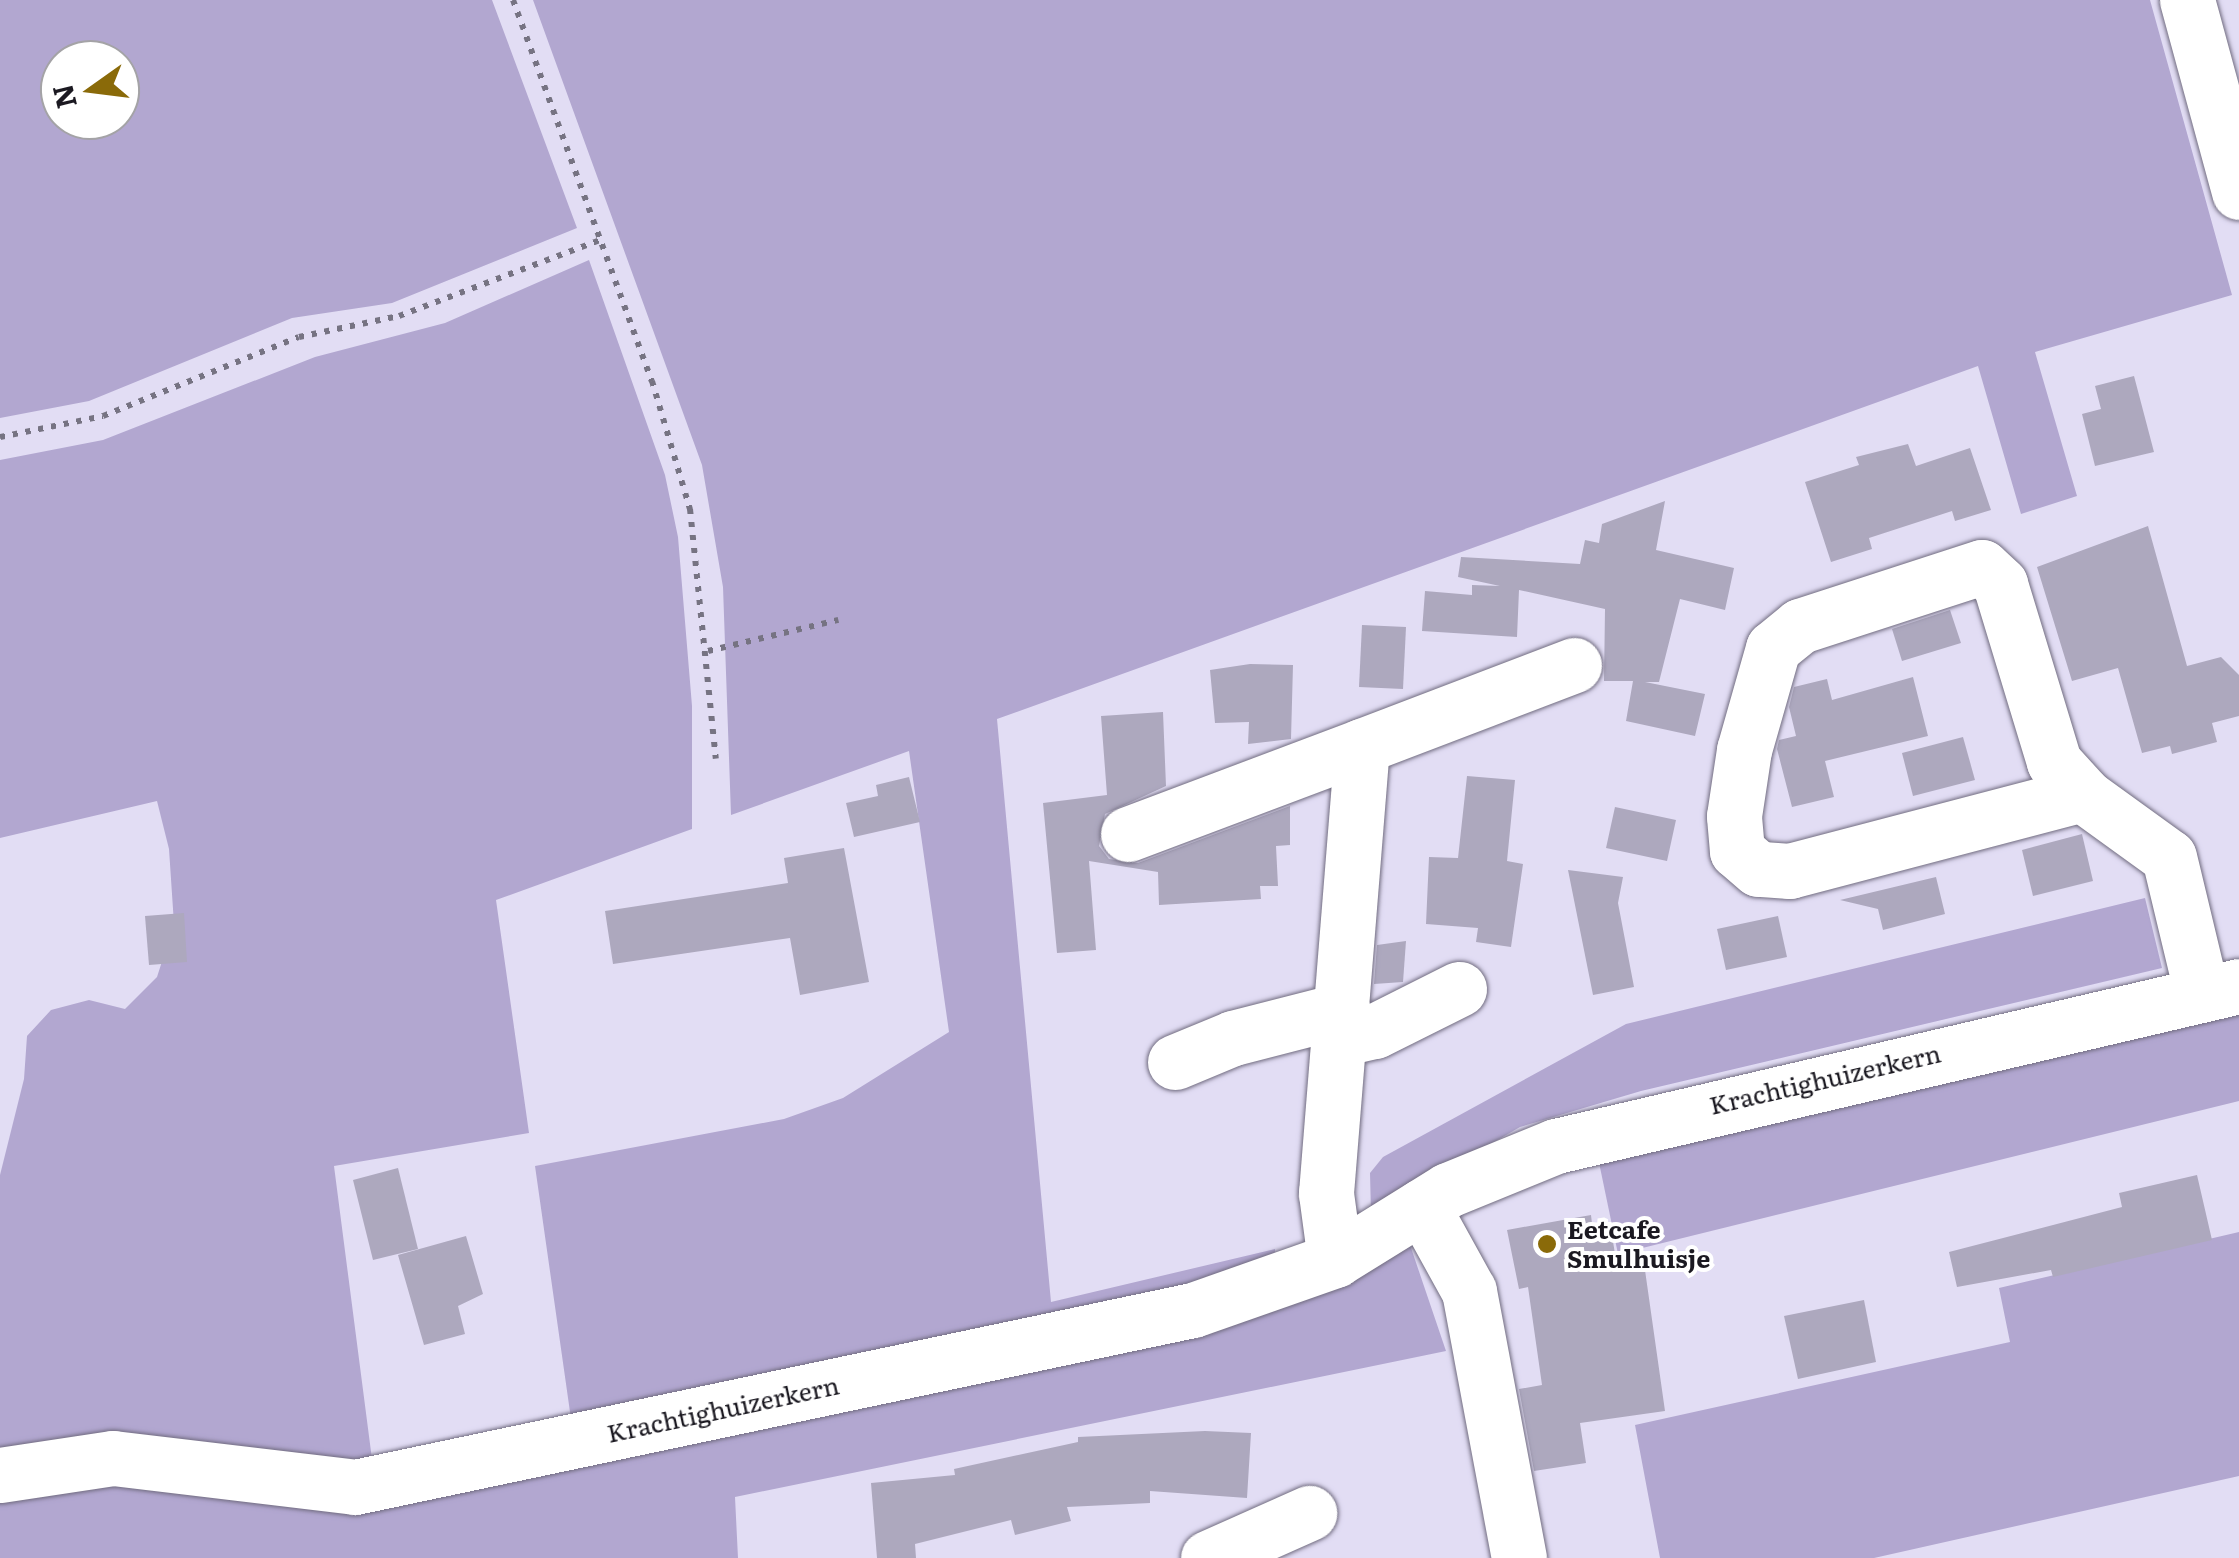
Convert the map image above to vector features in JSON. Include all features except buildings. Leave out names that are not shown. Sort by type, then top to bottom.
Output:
[{"type":"street","points":[[2187,0],[2239,192]]},
{"type":"street","points":[[2083,794],[1886,851],[1790,871],[1758,870],[1737,851],[1734,816],[1744,750],[1773,648],[1800,626],[1982,568],[2000,584],[2054,762],[2083,794],[2168,857],[2220,990]]},
{"type":"street","points":[[1128,834],[1574,665]]},
{"type":"street","points":[[1334,1260],[1326,1193],[1362,746]]},
{"type":"street","points":[[1175,1062],[1234,1038],[1341,1025],[1375,1031],[1459,989]]},
{"type":"street","name":"Krachtighuizerkern","points":[[0,1476],[113,1458],[356,1487],[1193,1310],[1334,1260],[1422,1206],[1556,1146],[2220,990]]},
{"type":"street","points":[[1422,1206],[1469,1291],[1519,1558]]},
{"type":"street","points":[[1208,1558],[1309,1513]]},
{"type":"path","points":[[513,0],[600,240],[690,509],[708,651],[716,758]]},
{"type":"path","points":[[0,437],[103,416],[299,337],[400,316],[600,240]]},
{"type":"path","points":[[708,651],[838,620]]},
{"type":"shaded area","points":[[0,0],[492,0],[577,228],[392,303],[292,318],[89,401],[0,418]]},
{"type":"shaded area","points":[[533,0],[2150,0],[2232,295],[2035,352],[2077,496],[2021,514],[1978,366],[997,719],[1051,1302],[1275,1249],[1275,1262],[1244,1275],[572,1426],[535,1166],[784,1119],[843,1098],[949,1032],[909,751],[731,815],[723,587],[702,465]]},
{"type":"shaded area","points":[[589,260],[665,475],[678,537],[692,706],[692,829],[496,900],[529,1133],[334,1166],[373,1467],[0,1463],[0,1175],[24,1079],[27,1036],[51,1010],[89,1000],[125,1009],[157,977],[174,924],[169,849],[157,801],[0,838],[0,460],[103,440],[315,357],[445,323]]},
{"type":"shaded area","points":[[2145,898],[2162,968],[1641,1091],[1520,1127],[1371,1213],[1370,1173],[1383,1157],[1626,1024]]},
{"type":"shaded area","points":[[2239,993],[2239,1101],[1618,1254],[1596,1148]]},
{"type":"shaded area","points":[[2239,1232],[2239,1476],[1874,1558],[1660,1558],[1635,1425],[2010,1342],[1999,1288]]},
{"type":"shaded area","points":[[1408,1239],[1446,1351],[735,1497],[738,1558],[0,1558],[0,1491],[54,1478],[303,1499]]},
{"type":"place","name":"Eetcafe Smulhuisje","points":[[1547,1244]]}]
